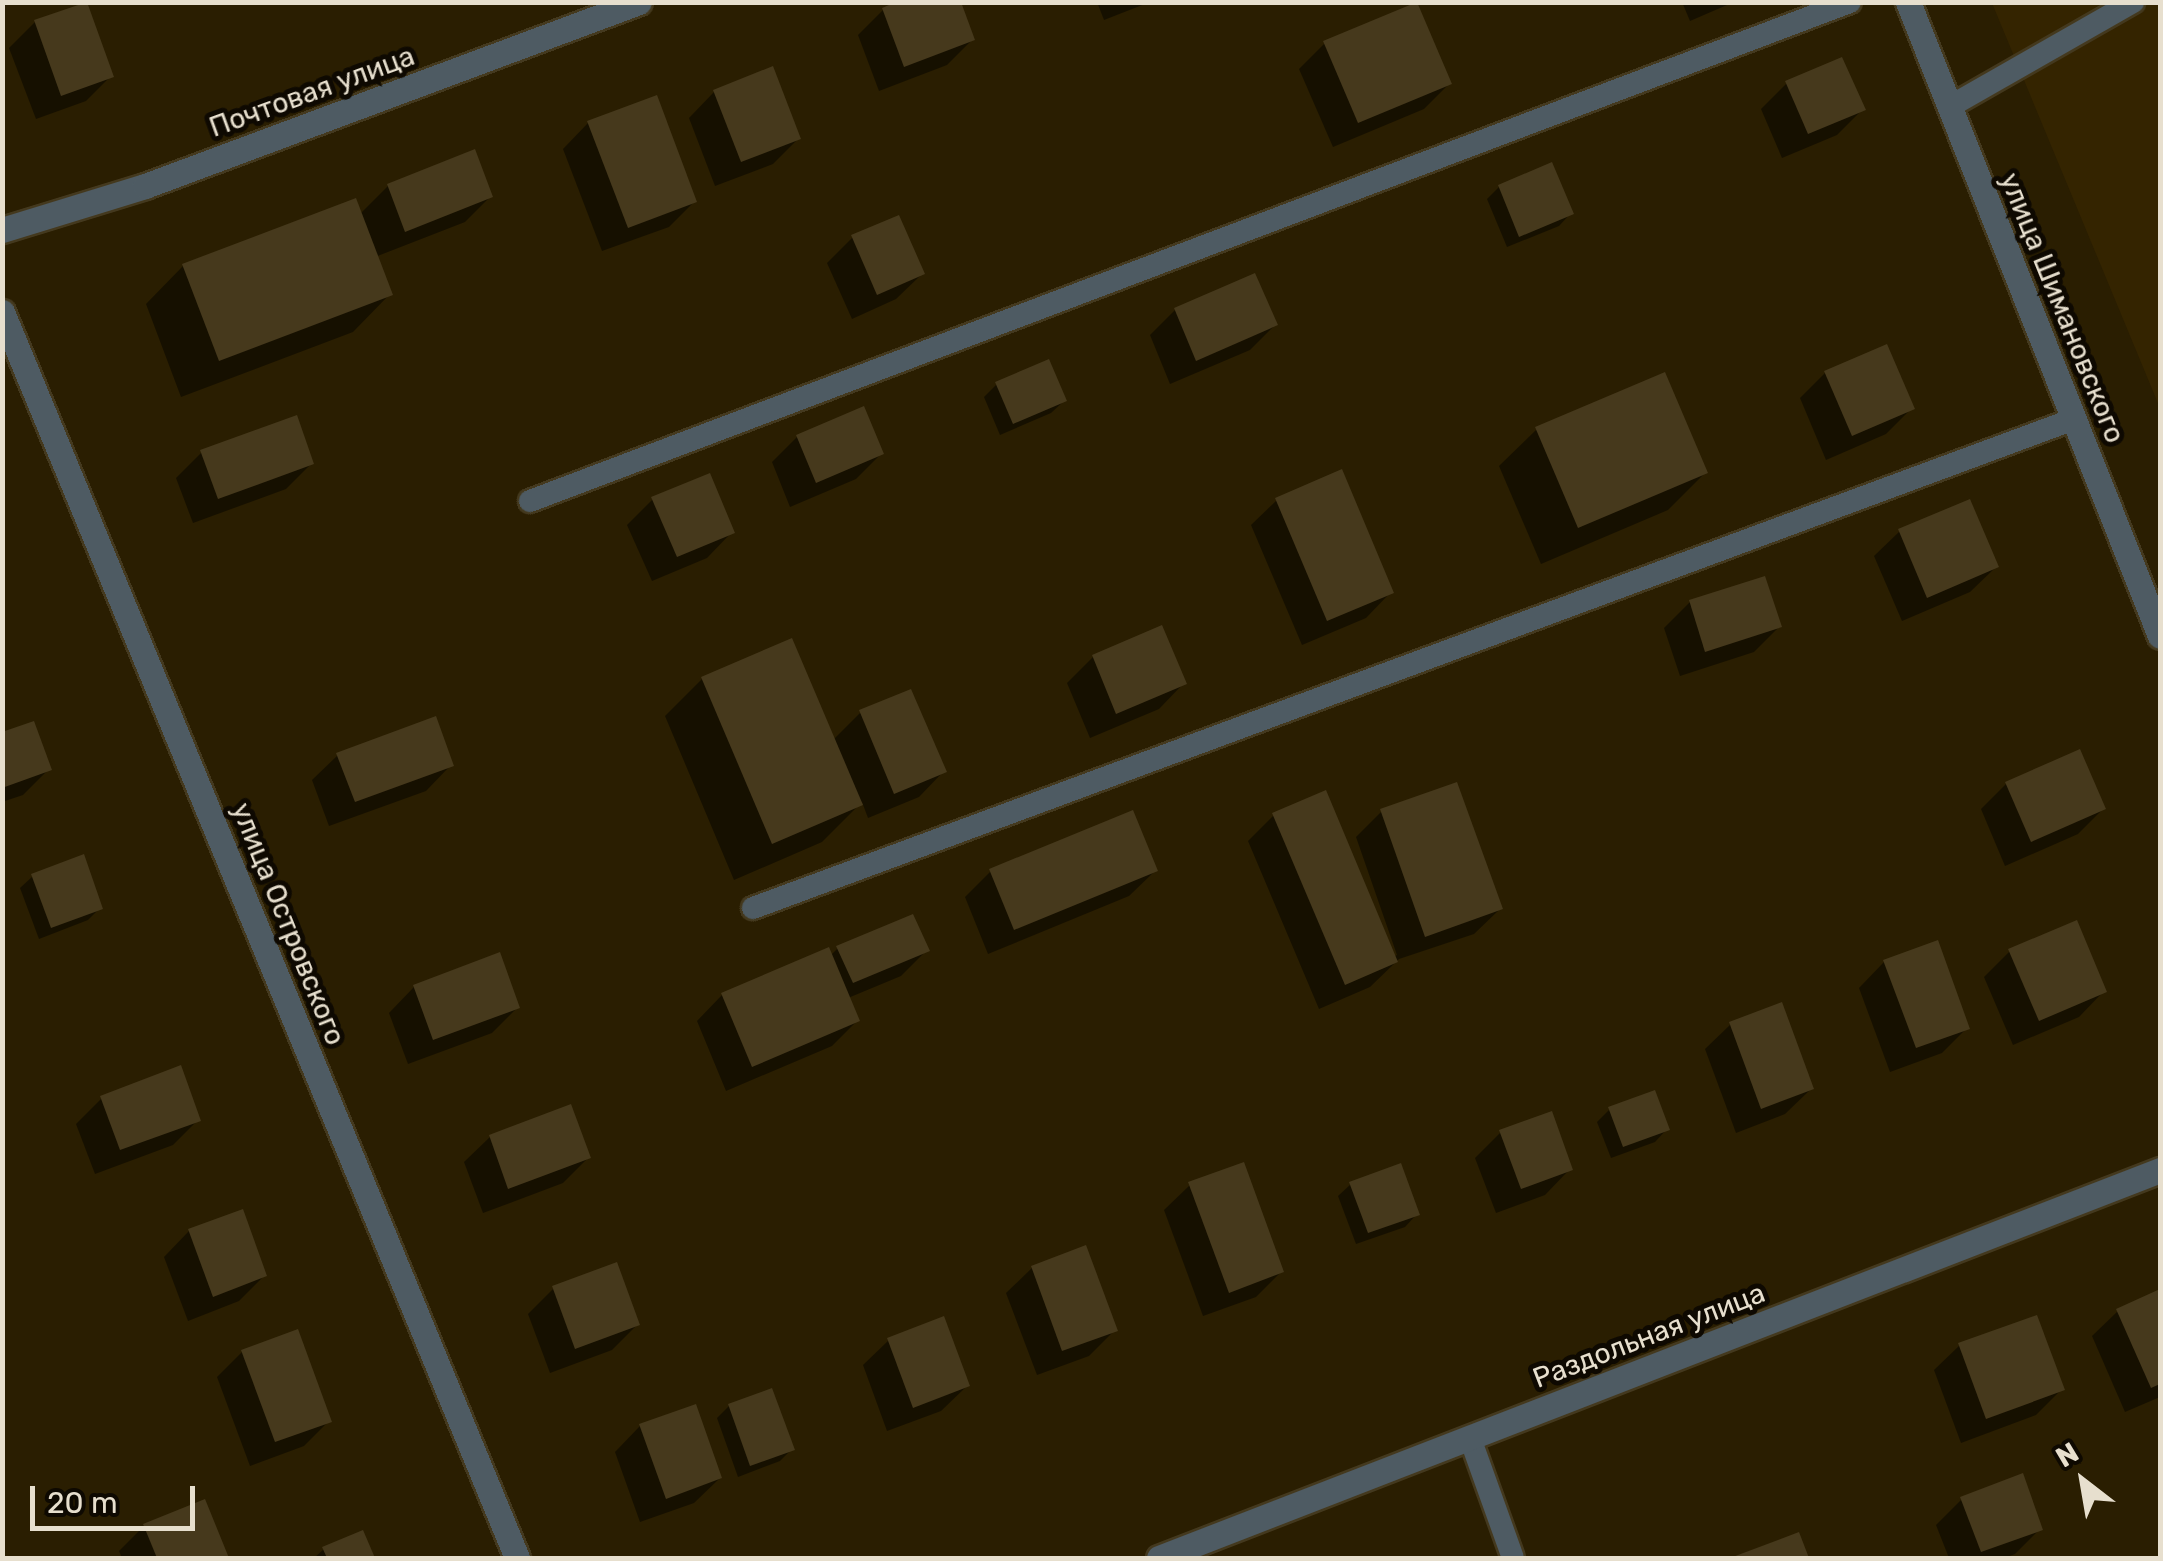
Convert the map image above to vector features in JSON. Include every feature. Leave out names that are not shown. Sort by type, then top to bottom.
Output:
[{"type":"street","name":"Почтовая улица","points":[[2,230],[145,186],[605,8],[640,2]]},
{"type":"street","name":"улица Шимановского","points":[[1908,2],[2160,636]]},
{"type":"street","name":"улица Островского","points":[[2,312],[517,1558]]},
{"type":"street","name":"Раздольная улица","points":[[1160,1558],[2160,1170]]},
{"type":"lane","points":[[530,501],[1850,2]]},
{"type":"lane","points":[[1949,107],[2133,2]]},
{"type":"lane","points":[[753,908],[2074,419]]},
{"type":"lane","points":[[1470,1438],[1513,1558]]},
{"type":"shaded area","points":[[1992,3],[2160,3],[2160,408]]},
{"type":"building","points":[[87,2],[114,77],[61,96],[34,20]]},
{"type":"building","points":[[896,2],[961,2],[975,40],[904,67],[882,8]]},
{"type":"building","points":[[1417,2],[1452,84],[1358,123],[1323,41]]},
{"type":"building","points":[[1842,57],[1866,110],[1808,134],[1785,81]]},
{"type":"building","points":[[773,66],[801,139],[741,162],[713,90]]},
{"type":"building","points":[[657,95],[697,202],[628,228],[587,121]]},
{"type":"building","points":[[475,149],[493,197],[405,232],[387,184]]},
{"type":"building","points":[[1552,162],[1574,214],[1519,237],[1498,185]]},
{"type":"building","points":[[356,198],[393,295],[219,361],[182,264]]},
{"type":"building","points":[[899,215],[925,274],[877,295],[851,235]]},
{"type":"building","points":[[1255,273],[1278,325],[1196,361],[1174,308]]},
{"type":"building","points":[[1887,344],[1915,409],[1852,436],[1824,371]]},
{"type":"building","points":[[1049,359],[1067,401],[1013,424],[995,382]]},
{"type":"building","points":[[1665,372],[1708,473],[1578,528],[1535,427]]},
{"type":"building","points":[[864,406],[884,454],[816,483],[796,435]]},
{"type":"building","points":[[297,415],[314,464],[218,499],[200,450]]},
{"type":"building","points":[[1342,469],[1394,593],[1327,621],[1275,498]]},
{"type":"building","points":[[710,473],[735,533],[677,557],[651,497]]},
{"type":"building","points":[[1970,499],[1999,567],[1927,598],[1898,529]]},
{"type":"building","points":[[1765,576],[1782,627],[1705,652],[1689,600]]},
{"type":"building","points":[[1162,625],[1187,684],[1116,714],[1092,655]]},
{"type":"building","points":[[792,638],[863,805],[772,844],[701,677]]},
{"type":"building","points":[[911,689],[947,772],[894,794],[859,710]]},
{"type":"building","points":[[436,716],[454,766],[355,802],[336,753]]},
{"type":"building","points":[[34,721],[52,770],[2,788],[2,732]]},
{"type":"building","points":[[2080,749],[2106,809],[2031,842],[2005,782]]},
{"type":"building","points":[[1457,782],[1503,909],[1425,937],[1380,809]]},
{"type":"building","points":[[1326,790],[1398,962],[1345,985],[1272,813]]},
{"type":"building","points":[[1133,810],[1158,871],[1014,930],[989,869]]},
{"type":"building","points":[[84,854],[103,909],[51,928],[31,874]]},
{"type":"building","points":[[913,914],[930,951],[853,983],[836,946]]},
{"type":"building","points":[[2077,920],[2107,992],[2039,1021],[2008,949]]},
{"type":"building","points":[[1938,940],[1970,1029],[1916,1048],[1883,960]]},
{"type":"building","points":[[829,947],[860,1021],[752,1067],[721,993]]},
{"type":"building","points":[[500,952],[520,1008],[433,1040],[413,985]]},
{"type":"building","points":[[1782,1002],[1814,1089],[1761,1109],[1729,1022]]},
{"type":"building","points":[[181,1065],[201,1121],[120,1150],[100,1096]]},
{"type":"building","points":[[1655,1090],[1670,1130],[1623,1147],[1608,1107]]},
{"type":"building","points":[[571,1104],[591,1158],[508,1189],[489,1135]]},
{"type":"building","points":[[1552,1111],[1573,1170],[1521,1189],[1499,1130]]},
{"type":"building","points":[[1244,1162],[1284,1272],[1229,1293],[1188,1182]]},
{"type":"building","points":[[1401,1163],[1420,1215],[1368,1233],[1349,1182]]},
{"type":"building","points":[[243,1209],[267,1276],[213,1297],[188,1229]]},
{"type":"building","points":[[1086,1245],[1118,1331],[1062,1351],[1031,1266]]},
{"type":"building","points":[[617,1262],[640,1325],[575,1349],[552,1286]]},
{"type":"building","points":[[2160,1289],[2160,1384],[2151,1388],[2116,1309]]},
{"type":"building","points":[[2037,1315],[2065,1390],[1986,1419],[1958,1343]]},
{"type":"building","points":[[944,1316],[970,1386],[913,1408],[887,1338]]},
{"type":"building","points":[[298,1329],[332,1422],[275,1442],[241,1350]]},
{"type":"building","points":[[772,1388],[795,1450],[750,1466],[728,1404]]},
{"type":"building","points":[[696,1404],[722,1478],[666,1499],[639,1424]]},
{"type":"building","points":[[2023,1473],[2043,1530],[1981,1552],[1960,1497]]},
{"type":"building","points":[[205,1499],[229,1558],[157,1558],[143,1524]]},
{"type":"building","points":[[363,1530],[375,1558],[327,1558],[322,1547]]},
{"type":"building","points":[[1799,1532],[1809,1558],[1730,1558]]}]
